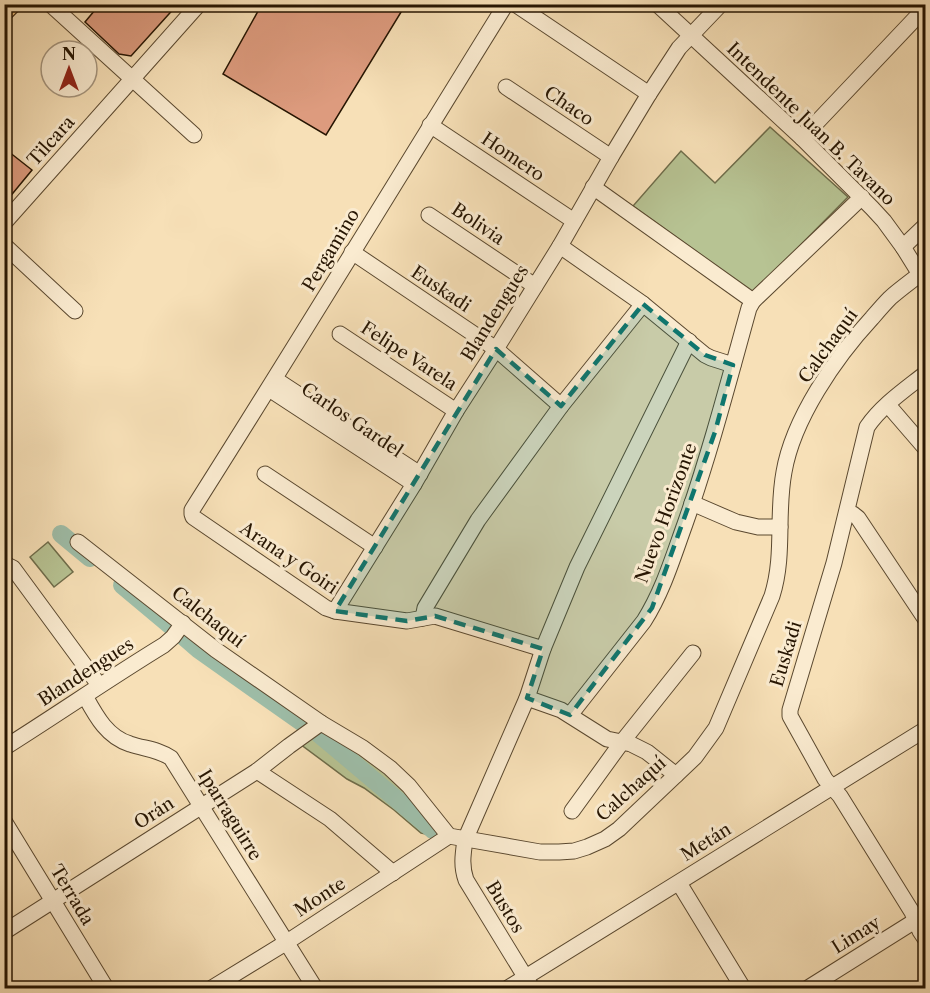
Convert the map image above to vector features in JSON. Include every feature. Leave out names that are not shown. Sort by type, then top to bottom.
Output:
[{"type":"main road","points":[[4,12],[12,4]]},
{"type":"street","points":[[50,4],[194,135]]},
{"type":"street","name":"Tilcara","points":[[4,223],[199,4]]},
{"type":"street","name":"Pergamino","points":[[193,517],[192,510],[506,4]]},
{"type":"street","points":[[515,4],[649,94]]},
{"type":"street","name":"Intendente Juan B. Tavano","points":[[657,4],[802,138],[862,197],[884,221],[922,279]]},
{"type":"street","name":"Blandengues","points":[[335,611],[417,479],[456,411],[560,246],[649,94],[679,48],[722,4]]},
{"type":"street","points":[[802,138],[926,7]]},
{"type":"street","name":"Chaco","points":[[506,87],[611,157]]},
{"type":"street","name":"Homero","points":[[430,125],[574,221]]},
{"type":"street","points":[[593,188],[753,301],[862,197]]},
{"type":"street","name":"Bolivia","points":[[429,214],[535,286]]},
{"type":"street","points":[[903,247],[926,225]]},
{"type":"street","points":[[4,245],[75,311]]},
{"type":"street","points":[[560,246],[644,304],[711,358],[733,365]]},
{"type":"street","name":"Euskadi","points":[[352,252],[496,350],[561,406]]},
{"type":"street","name":"Calchaquí","points":[[78,542],[225,656],[321,723],[363,748],[396,774],[409,786],[449,836],[540,852],[574,851],[587,847],[605,839],[619,829],[695,757],[716,728],[778,578],[784,472],[800,421],[834,364],[855,336],[890,298],[922,279]]},
{"type":"street","name":"Nuevo Horizonte","points":[[570,715],[652,608],[692,503],[715,432],[749,308],[753,301]]},
{"type":"street","points":[[423,618],[424,608],[478,520],[561,406],[644,304]]},
{"type":"street","name":"Felipe Varela","points":[[340,334],[456,411]]},
{"type":"street","name":"Bustos","points":[[528,983],[466,880],[462,870],[465,840],[527,698],[543,649],[577,567],[689,341]]},
{"type":"street","name":"Euskadi","points":[[926,373],[888,405],[867,427],[834,563],[790,710],[790,716],[825,779],[840,796],[912,912],[920,917],[926,940]]},
{"type":"street","name":"Carlos Gardel","points":[[272,384],[417,479]]},
{"type":"street","points":[[888,405],[926,449]]},
{"type":"street","points":[[266,474],[375,548]]},
{"type":"street","points":[[692,503],[736,522],[758,527],[780,527]]},
{"type":"street","points":[[847,512],[858,518],[926,620]]},
{"type":"street","name":"Arana y Goiri","points":[[193,517],[326,608],[407,621],[435,616],[543,649]]},
{"type":"street","points":[[6,565],[13,568],[99,685]]},
{"type":"street","name":"Blandengues","points":[[4,748],[164,645],[183,623]]},
{"type":"street","points":[[572,811],[622,742],[693,653]]},
{"type":"street","name":"Iparraguirre","points":[[85,696],[97,717],[114,737],[129,744],[158,750],[171,758],[315,988]]},
{"type":"street","points":[[527,698],[561,710],[607,739],[631,744],[646,752],[676,775]]},
{"type":"street","name":"Orán","points":[[4,932],[257,771],[321,723]]},
{"type":"street","name":"Metán","points":[[508,988],[528,983],[679,883],[831,786],[926,729]]},
{"type":"street","points":[[257,771],[330,819],[393,873]]},
{"type":"street","name":"Terrada","points":[[4,821],[106,988]]},
{"type":"street","name":"Monte","points":[[212,988],[449,836]]},
{"type":"street","points":[[679,883],[743,988]]},
{"type":"street","name":"Limay","points":[[808,988],[920,917]]},
{"type":"highlighted area","points":[[643,304],[705,355],[733,365],[715,432],[652,608],[570,715],[527,698],[543,649],[435,616],[407,621],[335,611],[496,349],[561,406]]},
{"type":"green space","points":[[770,127],[848,197],[753,293],[633,206],[681,151],[715,183]]},
{"type":"green space","points":[[48,542],[73,572],[54,587],[30,557]]},
{"type":"green space","points":[[320,730],[389,772],[438,829],[436,836],[421,833],[394,810],[300,744]]},
{"type":"building","points":[[100,4],[178,4],[131,56],[119,54],[85,22]]},
{"type":"building","points":[[262,4],[406,4],[326,135],[223,74]]},
{"type":"building","points":[[4,148],[32,170],[4,204]]},
{"type":"waterway","points":[[61,534],[90,558]]},
{"type":"waterway","points":[[122,585],[171,626]]},
{"type":"waterway","points":[[184,637],[304,724]]},
{"type":"waterway","points":[[319,734],[439,833]]}]
